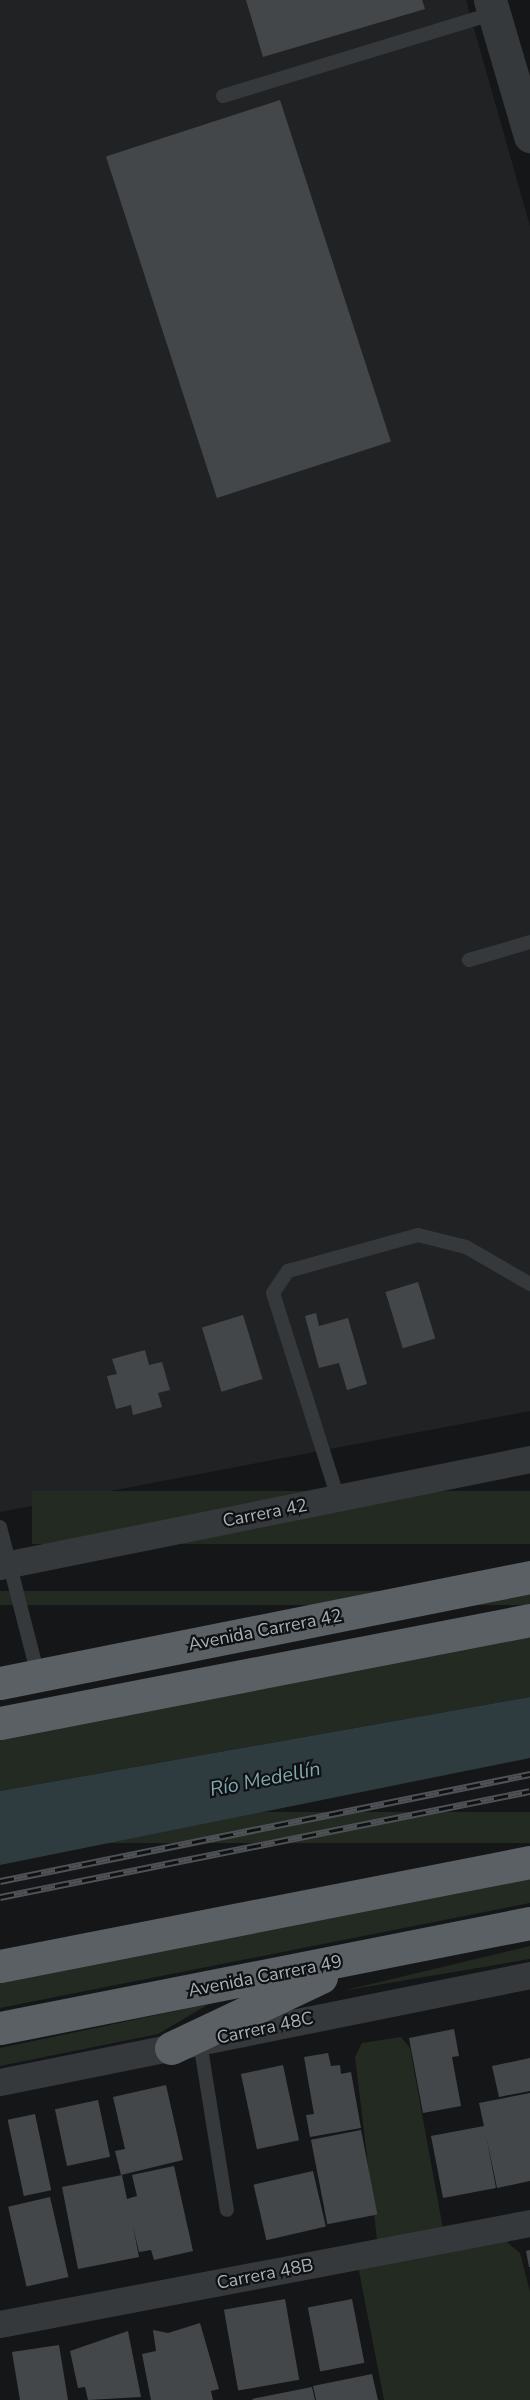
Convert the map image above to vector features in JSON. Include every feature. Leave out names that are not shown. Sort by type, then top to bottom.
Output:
[{"type":"highway","name":"Avenida Carrera 42","points":[[1,1680],[39,1675],[530,1577]]},
{"type":"highway","points":[[0,1723],[530,1620]]},
{"type":"highway","points":[[0,1966],[530,1862]]},
{"type":"highway","name":"Avenida Carrera 49","points":[[0,2028],[530,1923]]},
{"type":"highway","points":[[186,2045],[369,1955]]},
{"type":"street","points":[[492,7],[530,136]]},
{"type":"street","name":"Carrera 42","points":[[5,1565],[530,1459]]},
{"type":"street","name":"Carrera 48C","points":[[0,2082],[530,1975]]},
{"type":"street","name":"Carrera 48B","points":[[0,2324],[530,2223]]},
{"type":"lane","points":[[223,96],[492,7]]},
{"type":"lane","points":[[469,960],[530,942]]},
{"type":"lane","points":[[338,1498],[273,1293],[288,1271],[418,1235],[466,1247],[530,1284]]},
{"type":"lane","points":[[0,1527],[5,1565],[39,1675]]},
{"type":"lane","points":[[186,2045],[227,2210]]},
{"type":"shaded area","points":[[0,0],[466,0],[530,226],[530,1411],[0,1512]]},
{"type":"shaded area","points":[[32,1491],[530,1491],[530,1544],[32,1544]]},
{"type":"shaded area","points":[[0,1591],[530,1591],[530,1605],[0,1605]]},
{"type":"shaded area","points":[[530,1629],[530,1697],[0,1791],[0,1738]]},
{"type":"shaded area","points":[[0,1812],[530,1812],[530,1843],[0,1843]]},
{"type":"shaded area","points":[[530,1876],[530,1903],[0,2008],[0,1983],[451,1887]]},
{"type":"shaded area","points":[[530,1946],[530,1959],[342,1991]]},
{"type":"shaded area","points":[[209,2004],[158,2034],[0,2066],[0,2048]]},
{"type":"shaded area","points":[[401,2037],[410,2048],[446,2245],[502,2238],[520,2253],[530,2292],[530,2400],[384,2400],[358,2266],[379,2256],[355,2057],[362,2043]]},
{"type":"water","name":"Río Medellín","points":[[530,1697],[530,1758],[0,1865],[0,1791]]},
{"type":"building","points":[[246,0],[422,0],[425,9],[263,57]]},
{"type":"building","points":[[280,100],[391,441],[217,498],[106,157]]},
{"type":"building","points":[[418,1282],[435,1338],[403,1348],[385,1292]]},
{"type":"building","points":[[316,1313],[319,1326],[348,1318],[367,1384],[347,1390],[339,1363],[319,1368],[305,1316]]},
{"type":"building","points":[[243,1315],[263,1379],[221,1392],[202,1328]]},
{"type":"building","points":[[145,1350],[149,1365],[162,1362],[170,1390],[158,1393],[162,1407],[133,1415],[131,1405],[116,1409],[107,1376],[117,1374],[112,1359]]},
{"type":"building","points":[[454,2029],[459,2056],[452,2057],[461,2106],[423,2113],[409,2038]]},
{"type":"building","points":[[328,2053],[331,2066],[340,2065],[341,2074],[351,2072],[361,2128],[310,2137],[306,2115],[314,2114],[304,2057]]},
{"type":"building","points":[[530,2058],[530,2091],[499,2097],[492,2066]]},
{"type":"building","points":[[283,2065],[299,2140],[257,2149],[241,2074]]},
{"type":"building","points":[[166,2085],[183,2160],[121,2175],[115,2151],[125,2149],[113,2097]]},
{"type":"building","points":[[530,2093],[530,2181],[497,2188],[486,2135],[496,2188],[443,2198],[431,2136],[484,2126],[479,2103]]},
{"type":"building","points":[[98,2100],[110,2157],[67,2166],[55,2109]]},
{"type":"building","points":[[35,2114],[51,2190],[24,2196],[8,2120]]},
{"type":"building","points":[[361,2130],[377,2214],[327,2224],[311,2140]]},
{"type":"building","points":[[174,2166],[193,2251],[154,2260],[151,2250],[139,2252],[133,2226],[139,2257],[78,2269],[62,2187],[122,2175],[127,2199],[137,2196],[132,2175]]},
{"type":"building","points":[[313,2171],[326,2227],[266,2240],[254,2185]]},
{"type":"building","points":[[50,2197],[68,2277],[27,2287],[8,2207]]},
{"type":"building","points":[[530,2250],[530,2267],[529,2267],[526,2251]]},
{"type":"building","points":[[285,2299],[299,2380],[238,2391],[224,2310]]},
{"type":"building","points":[[352,2299],[364,2363],[320,2371],[308,2308]]},
{"type":"building","points":[[200,2323],[219,2389],[211,2391],[213,2400],[151,2400],[142,2354],[156,2351],[153,2330],[168,2333]]},
{"type":"building","points":[[128,2331],[141,2397],[88,2400],[85,2387],[78,2388],[70,2351]]},
{"type":"building","points":[[59,2345],[68,2400],[20,2400],[12,2352]]},
{"type":"building","points":[[372,2374],[378,2400],[316,2400],[313,2386]]},
{"type":"building","points":[[312,2387],[315,2400],[252,2399]]},
{"type":"railway","points":[[0,1881],[530,1774]]},
{"type":"railway","points":[[0,1897],[530,1791]]}]
